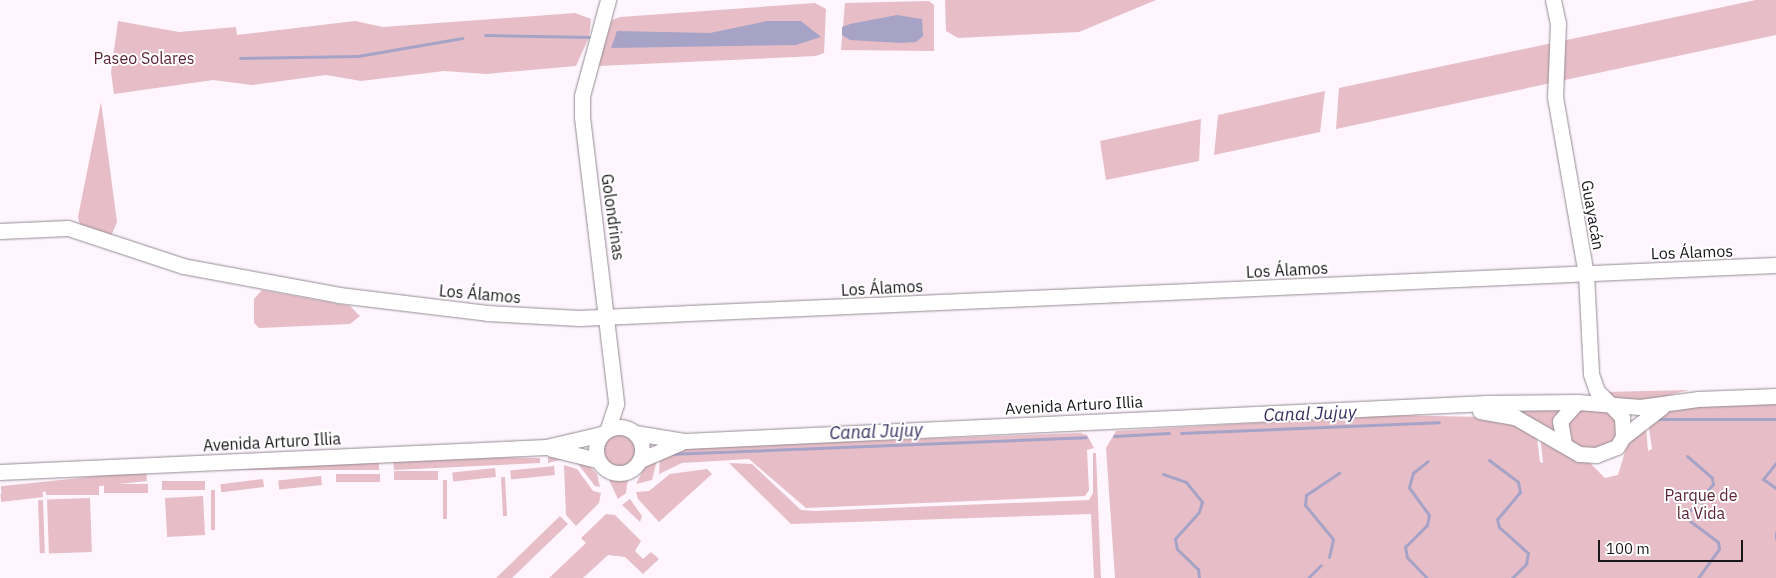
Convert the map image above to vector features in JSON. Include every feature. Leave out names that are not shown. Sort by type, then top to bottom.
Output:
[{"type":"street","name":"Golondrinas","points":[[608,0],[582,96],[582,117],[608,318],[616,404],[633,431]]},
{"type":"street","name":"Guayacán","points":[[1553,0],[1558,23],[1555,97],[1586,274],[1591,374],[1597,391],[1611,404]]},
{"type":"street","name":"Los Álamos","points":[[0,231],[68,228],[183,266],[339,295],[487,314],[608,318],[1776,265]]},
{"type":"street","name":"Guayacán","points":[[1577,402],[1591,374]]},
{"type":"street","points":[[1668,404],[1623,437],[1617,447],[1596,456],[1579,454],[1564,443],[1560,422],[1577,402],[1668,404],[1776,396]]},
{"type":"street","name":"Avenida Arturo Illia","points":[[633,431],[685,441],[1577,402]]},
{"type":"street","name":"Golondrinas","points":[[605,431],[616,404]]},
{"type":"street","points":[[1611,404],[1622,416],[1623,437]]},
{"type":"street","name":"Avenida Arturo Illia","points":[[1464,407],[1515,418],[1564,443]]},
{"type":"street","points":[[605,431],[633,431],[642,450],[640,460],[632,470],[616,473],[597,460],[597,442],[605,431]]},
{"type":"street","name":"Avenida Arturo Illia","points":[[0,472],[546,447],[605,431]]},
{"type":"street","name":"Avenida Arturo Illia","points":[[640,460],[685,441]]},
{"type":"street","name":"Avenida Arturo Illia","points":[[546,447],[597,460]]},
{"type":"green space","points":[[945,0],[1156,0],[1079,32],[958,38],[946,31]]},
{"type":"green space","points":[[1756,0],[1776,0],[1776,35],[1336,129],[1339,88]]},
{"type":"green space","points":[[929,1],[934,5],[934,51],[841,50],[845,3]]},
{"type":"green space","points":[[815,3],[826,9],[824,53],[816,56],[598,66],[612,20],[620,17]]},
{"type":"green space","name":"Paseo Solares","points":[[575,13],[591,19],[589,37],[576,66],[486,74],[444,71],[361,81],[326,75],[252,85],[213,80],[114,94],[111,72],[118,21],[179,32],[236,27],[237,35],[355,21],[383,27]]},
{"type":"green space","points":[[1325,91],[1320,132],[1214,155],[1218,115]]},
{"type":"green space","points":[[101,102],[117,222],[111,236],[80,225],[78,217]]},
{"type":"green space","points":[[1201,119],[1199,161],[1106,180],[1100,141]]},
{"type":"green space","points":[[262,290],[350,306],[360,316],[350,324],[259,328],[254,323],[254,299]]},
{"type":"green space","points":[[1689,390],[1650,400],[1619,399],[1604,392]]},
{"type":"green space","name":"Parque de la Vida","points":[[1776,402],[1776,578],[1115,578],[1106,448],[1116,431],[1385,415],[1484,417],[1536,431],[1540,462],[1543,463],[1540,433],[1591,464],[1605,478],[1618,475],[1627,445],[1646,427],[1648,451],[1652,449],[1648,421],[1675,407]]},
{"type":"green space","points":[[1497,406],[1560,407],[1553,431]]},
{"type":"green space","points":[[1582,409],[1606,410],[1619,424],[1614,440],[1602,448],[1582,448],[1569,441],[1567,421]]},
{"type":"green space","points":[[1080,433],[1087,435],[1094,448],[1087,450],[1089,490],[1085,496],[806,508],[749,459],[682,463],[659,474],[660,457],[673,448]]},
{"type":"green space","points":[[619,434],[631,440],[637,452],[631,464],[619,470],[607,464],[601,452],[607,440]]},
{"type":"green space","points":[[1093,453],[1096,453],[1101,578],[1094,578],[1091,514],[791,524],[729,463],[752,464],[801,510],[815,511],[1089,500],[1093,493]]},
{"type":"green space","points":[[484,457],[540,458],[540,463],[394,470],[393,460]]},
{"type":"green space","points":[[548,457],[575,457],[584,460],[597,474],[600,487],[595,486],[578,464],[564,459],[548,463]]},
{"type":"green space","points":[[161,460],[379,460],[379,470],[161,470]]},
{"type":"green space","points":[[657,460],[652,480],[636,484],[646,464]]},
{"type":"green space","points":[[564,465],[577,469],[593,491],[601,493],[599,503],[576,526],[566,515]]},
{"type":"green space","points":[[554,466],[555,475],[511,480],[510,471]]},
{"type":"green space","points":[[495,468],[496,477],[453,481],[452,472]]},
{"type":"green space","points":[[707,469],[712,474],[659,522],[638,499],[636,492],[649,491],[670,474]]},
{"type":"green space","points":[[146,471],[147,481],[2,496],[1,486]]},
{"type":"green space","points":[[394,471],[438,471],[438,480],[394,480]]},
{"type":"green space","points":[[336,474],[380,474],[380,482],[336,482]]},
{"type":"green space","points":[[321,476],[322,485],[279,489],[278,480]]},
{"type":"green space","points":[[501,477],[505,477],[507,516],[503,516]]},
{"type":"green space","points":[[263,479],[264,487],[221,492],[220,484]]},
{"type":"green space","points":[[628,479],[626,493],[618,499],[609,480]]},
{"type":"green space","points":[[443,480],[447,480],[447,519],[443,519]]},
{"type":"green space","points":[[162,481],[205,481],[205,490],[162,490]]},
{"type":"green space","points":[[104,484],[148,484],[148,493],[104,493]]},
{"type":"green space","points":[[46,486],[99,486],[99,495],[46,495]]},
{"type":"green space","points":[[42,489],[43,497],[1,502],[0,494]]},
{"type":"green space","points":[[211,490],[215,490],[215,530],[211,530]]},
{"type":"green space","points":[[203,496],[205,535],[167,537],[165,498]]},
{"type":"green space","points":[[90,498],[92,552],[49,553],[47,500]]},
{"type":"green space","points":[[630,499],[642,516],[640,522],[622,505]]},
{"type":"green space","points":[[38,500],[43,500],[45,553],[40,553]]},
{"type":"green space","points":[[606,514],[615,515],[641,541],[635,551],[643,559],[651,552],[659,559],[643,574],[625,557],[608,555],[583,578],[549,578],[586,543],[581,538]]},
{"type":"green space","points":[[560,516],[568,524],[512,578],[496,578]]},
{"type":"shaded area","points":[[897,15],[922,19],[923,36],[916,42],[901,43],[850,40],[842,35],[842,27],[850,24]]},
{"type":"shaded area","points":[[767,21],[801,21],[821,37],[796,45],[611,48],[617,31],[710,33]]},
{"type":"waterway","points":[[485,35],[589,37]]},
{"type":"waterway","points":[[240,58],[358,56],[462,38]]},
{"type":"waterway","name":"Canal Jujuy","points":[[1659,419],[1776,419]]},
{"type":"waterway","name":"Canal Jujuy","points":[[1181,433],[1439,422]]},
{"type":"waterway","name":"Canal Jujuy","points":[[1114,436],[1169,433]]},
{"type":"waterway","name":"Canal Jujuy","points":[[669,454],[1086,437]]},
{"type":"waterway","points":[[1687,456],[1712,478],[1713,484],[1688,513],[1690,521],[1718,542],[1719,549],[1698,578]]},
{"type":"waterway","points":[[1489,460],[1518,482],[1520,492],[1497,519],[1499,527],[1528,553],[1526,564],[1512,578]]},
{"type":"waterway","points":[[1427,578],[1407,557],[1405,547],[1427,525],[1429,515],[1409,487],[1413,473],[1428,461]]},
{"type":"waterway","points":[[1776,463],[1763,479],[1776,488]]},
{"type":"waterway","points":[[1329,557],[1333,539],[1305,505],[1306,495],[1339,473]]},
{"type":"waterway","points":[[1163,474],[1186,482],[1202,502],[1199,512],[1175,539],[1177,549],[1198,569],[1199,578]]},
{"type":"waterway","points":[[1776,533],[1776,538]]},
{"type":"waterway","points":[[1308,578],[1321,565]]}]
